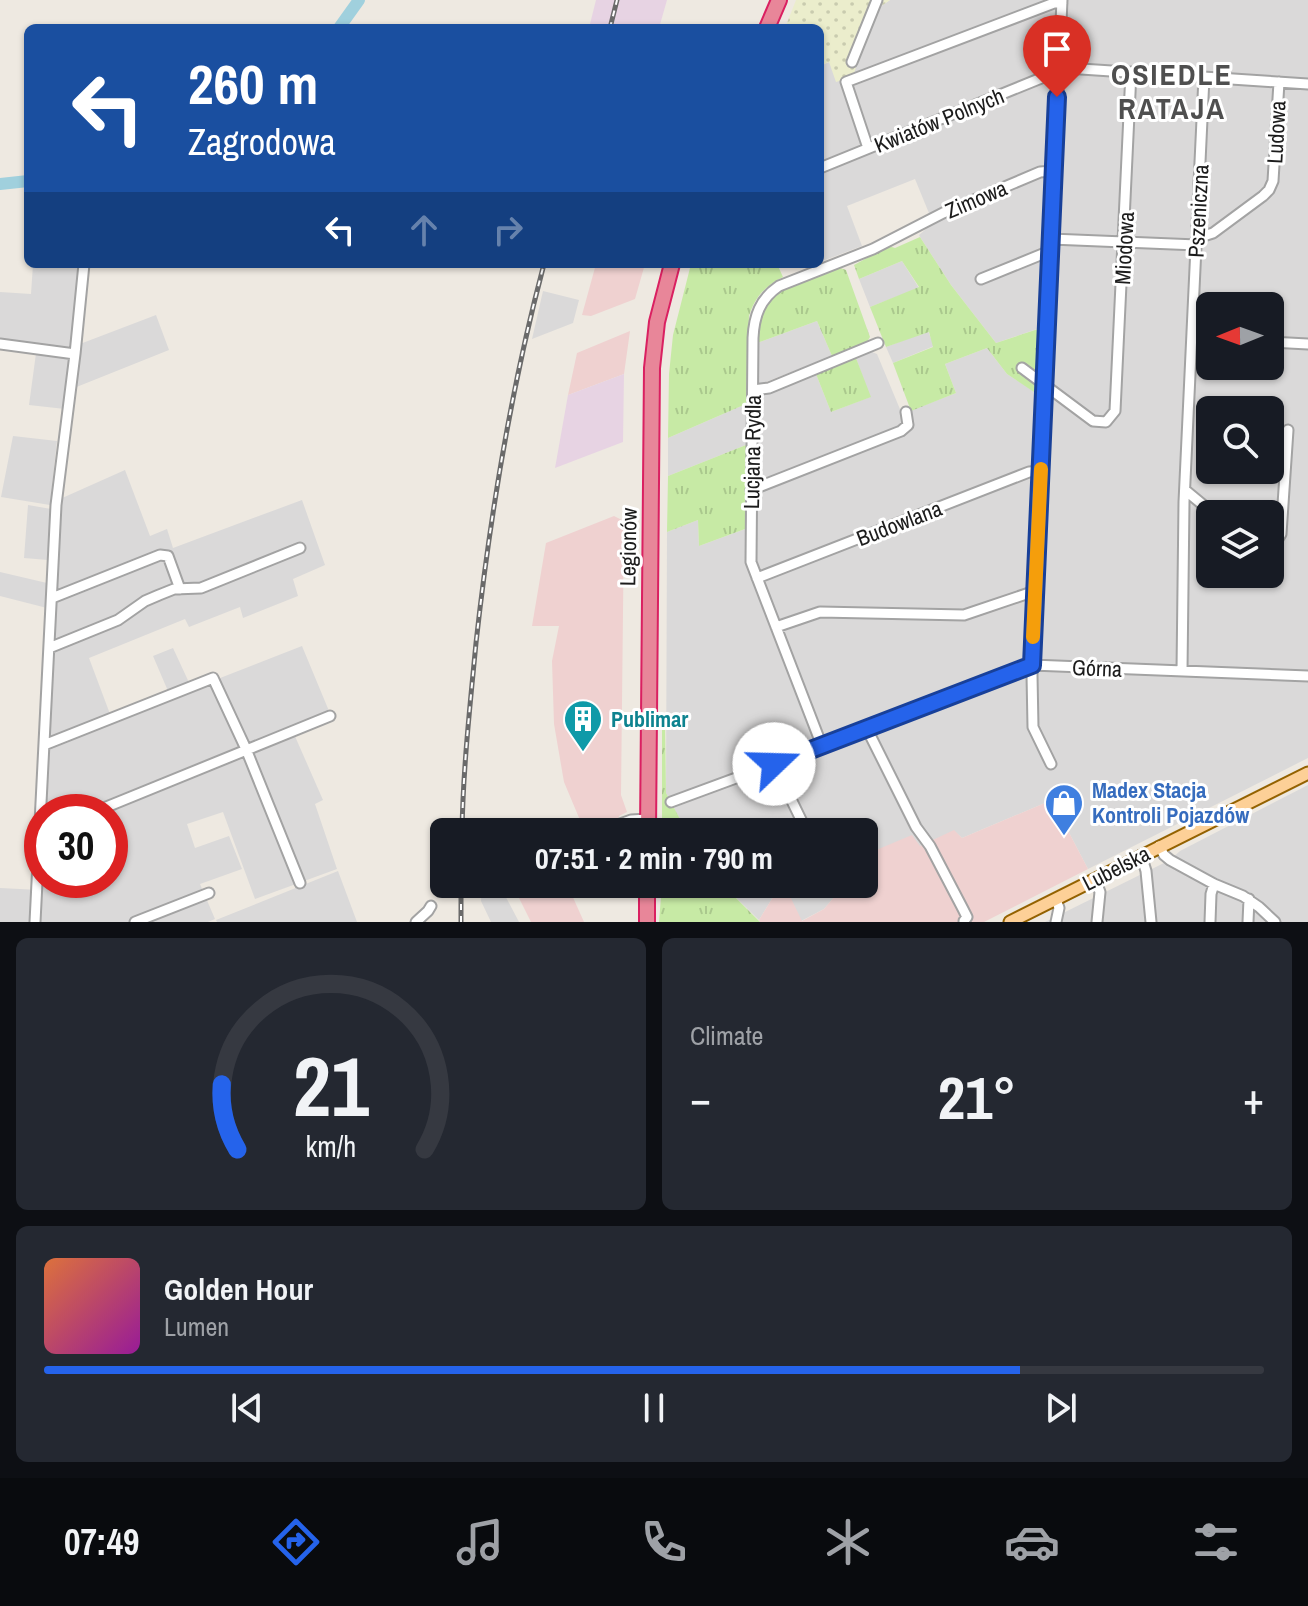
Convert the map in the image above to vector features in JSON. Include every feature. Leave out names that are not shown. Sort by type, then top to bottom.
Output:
[{"type":"highway","points":[[769,24],[779,0]]},
{"type":"highway","name":"Legionów","points":[[648,818],[652,368],[657,322],[671,268]]},
{"type":"highway","points":[[647,898],[647,922]]},
{"type":"main road","name":"Lubelska","points":[[1010,922],[1308,773]]},
{"type":"street","points":[[852,62],[877,0]]},
{"type":"street","points":[[868,148],[846,82],[1062,2],[1032,665],[1033,727],[1051,764]]},
{"type":"street","name":"Kwiatów Polnych","points":[[824,166],[1066,68],[1308,84]]},
{"type":"street","name":"Miodowa","points":[[1044,385],[1093,421],[1106,422],[1112,417],[1116,405],[1131,72]]},
{"type":"street","name":"Pszeniczna","points":[[1182,671],[1185,490],[1204,77]]},
{"type":"street","name":"Ludowa","points":[[1197,241],[1213,233],[1269,190],[1273,181],[1279,82]]},
{"type":"street","name":"Zimowa","points":[[901,235],[979,197],[1040,172],[1053,171]]},
{"type":"street","name":"Lucjana Rydla","points":[[822,746],[750,558],[753,329],[756,313],[765,298],[779,286],[901,235]]},
{"type":"street","points":[[1051,239],[1197,241]]},
{"type":"street","points":[[981,279],[1050,251]]},
{"type":"street","points":[[42,794],[56,505],[84,268]]},
{"type":"street","points":[[1192,338],[1196,338]]},
{"type":"street","points":[[753,390],[769,388],[878,343]]},
{"type":"street","points":[[1284,343],[1308,344]]},
{"type":"street","points":[[0,344],[75,354]]},
{"type":"street","points":[[1022,368],[1044,385]]},
{"type":"street","points":[[751,490],[901,431],[908,425],[906,412]]},
{"type":"street","points":[[1284,500],[1288,430]]},
{"type":"street","name":"Budowlana","points":[[757,578],[1029,472],[1041,471]]},
{"type":"street","points":[[1185,490],[1197,500]]},
{"type":"street","points":[[49,648],[118,620],[145,601],[174,589],[201,588],[300,548]]},
{"type":"street","points":[[52,598],[160,555],[168,556],[180,589]]},
{"type":"street","points":[[776,627],[820,612],[964,615],[1035,591]]},
{"type":"street","name":"Górna","points":[[671,802],[1032,665],[1308,676]]},
{"type":"street","points":[[44,745],[213,678],[246,749],[300,883]]},
{"type":"street","points":[[128,799],[330,716]]},
{"type":"street","points":[[867,729],[916,827],[930,846],[967,917],[964,921]]},
{"type":"street","points":[[774,764],[800,818]]},
{"type":"street","points":[[1159,846],[1168,859],[1249,899],[1275,922]]},
{"type":"street","points":[[1141,855],[1146,871],[1151,922]]},
{"type":"street","points":[[1095,879],[1100,892],[1097,922]]},
{"type":"street","points":[[1210,922],[1214,884]]},
{"type":"street","points":[[142,921],[209,893]]},
{"type":"street","points":[[35,922],[37,898]]},
{"type":"street","points":[[1056,899],[1059,908],[1056,922]]},
{"type":"street","points":[[1248,922],[1249,899]]},
{"type":"street","points":[[416,922],[431,906]]},
{"type":"shaded area","points":[[596,0],[667,0],[660,24],[590,24]]},
{"type":"shaded area","points":[[890,0],[1308,0],[1308,758],[1088,869],[1052,800],[962,838],[954,831],[920,846],[878,852],[878,818],[679,818],[666,793],[667,532],[698,520],[699,546],[756,525],[757,401],[761,396],[816,374],[831,412],[870,397],[856,358],[872,352],[877,354],[902,414],[956,393],[945,364],[987,348],[1007,374],[1037,393],[1037,329],[996,343],[951,285],[919,235],[933,223],[915,179],[847,206],[862,246],[824,260],[824,64],[862,47],[877,9]]},
{"type":"shaded area","points":[[902,261],[919,288],[870,307],[859,279]]},
{"type":"shaded area","points":[[33,268],[81,268],[65,409],[29,405],[37,346],[0,341],[0,292],[31,294]]},
{"type":"shaded area","points":[[595,268],[644,268],[635,299],[591,316],[582,315]]},
{"type":"shaded area","points":[[543,291],[579,300],[573,323],[532,339]]},
{"type":"shaded area","points":[[156,315],[169,350],[74,388],[80,344]]},
{"type":"shaded area","points":[[817,321],[832,356],[761,384],[757,381],[757,343]]},
{"type":"shaded area","points":[[630,331],[624,374],[568,395],[577,353]]},
{"type":"shaded area","points":[[928,331],[934,346],[893,363],[886,347]]},
{"type":"shaded area","points":[[624,374],[623,442],[555,468],[568,395]]},
{"type":"shaded area","points":[[746,404],[746,445],[668,476],[668,438]]},
{"type":"shaded area","points":[[13,436],[57,441],[50,505],[1,497]]},
{"type":"shaded area","points":[[125,470],[150,536],[167,529],[173,548],[302,500],[325,565],[293,579],[298,596],[243,618],[240,607],[189,627],[185,619],[89,658],[113,722],[171,698],[153,656],[173,648],[192,689],[302,646],[329,711],[273,733],[276,741],[294,734],[323,800],[315,804],[337,869],[255,899],[223,812],[187,824],[195,848],[229,836],[242,869],[200,884],[215,919],[208,922],[0,922],[0,888],[24,889],[24,898],[128,898],[128,794],[44,794],[60,499]]},
{"type":"shaded area","points":[[28,505],[51,509],[48,560],[24,558]]},
{"type":"shaded area","points":[[614,516],[624,521],[621,795],[627,812],[618,818],[579,818],[564,782],[554,724],[552,661],[559,626],[532,626],[546,543]]},
{"type":"shaded area","points":[[0,572],[47,583],[47,608],[0,596]]},
{"type":"shaded area","points":[[1308,785],[1308,922],[1045,922],[1170,860],[1180,851]]},
{"type":"shaded area","points":[[1052,800],[1088,869],[984,922],[760,922],[759,920],[772,898],[791,898],[802,921],[824,909],[833,898],[878,898],[878,849],[912,835],[920,846],[954,830],[962,838]]},
{"type":"shaded area","points":[[338,871],[357,922],[216,920]]},
{"type":"shaded area","points":[[481,898],[506,898],[519,922],[491,922]]},
{"type":"shaded area","points":[[519,898],[573,898],[584,922],[531,922]]},
{"type":"shaded area","points":[[736,898],[772,898],[759,920]]},
{"type":"shaded area","points":[[790,898],[833,898],[824,909],[801,921]]},
{"type":"green space","points":[[796,0],[890,0],[877,9],[853,77],[836,82],[829,62],[824,64],[824,24],[787,24]]},
{"type":"green space","points":[[920,237],[951,285],[996,343],[1038,329],[1037,394],[1007,374],[987,348],[945,364],[956,393],[911,411],[893,363],[933,347],[929,332],[886,347],[870,307],[919,287],[902,261],[859,279],[854,265],[889,246],[895,248]]},
{"type":"green space","points":[[838,267],[846,270],[870,337],[867,342],[832,356],[817,321],[757,343],[762,311],[775,294]]},
{"type":"green space","points":[[690,268],[779,268],[783,277],[762,293],[749,316],[746,404],[668,438],[673,335]]},
{"type":"green space","points":[[856,358],[871,397],[831,412],[816,374]]},
{"type":"green space","points":[[746,445],[745,529],[699,546],[698,520],[667,532],[668,476]]},
{"type":"green space","points":[[665,721],[666,793],[679,818],[662,818],[662,723]]},
{"type":"green space","points":[[661,898],[736,898],[760,922],[659,922]]},
{"type":"waterway","points":[[342,24],[359,0]]},
{"type":"waterway","points":[[0,184],[24,181]]},
{"type":"railway","points":[[611,24],[617,0]]},
{"type":"railway","points":[[463,818],[469,714],[488,548],[512,405],[543,268]]},
{"type":"railway","points":[[461,898],[461,922]]},
{"type":"slow traffic","points":[[1033,637],[1041,469]]},
{"type":"place","name":"Publimar","points":[[583,753]]},
{"type":"place","name":"Madex Stacja Kontroli Pojazdów","points":[[1064,837]]},
{"type":"district","name":"OSIEDLE RATAJA","points":[[1172,92]]},
{"type":"route","points":[[774,764],[1032,665],[1057,97]]}]
